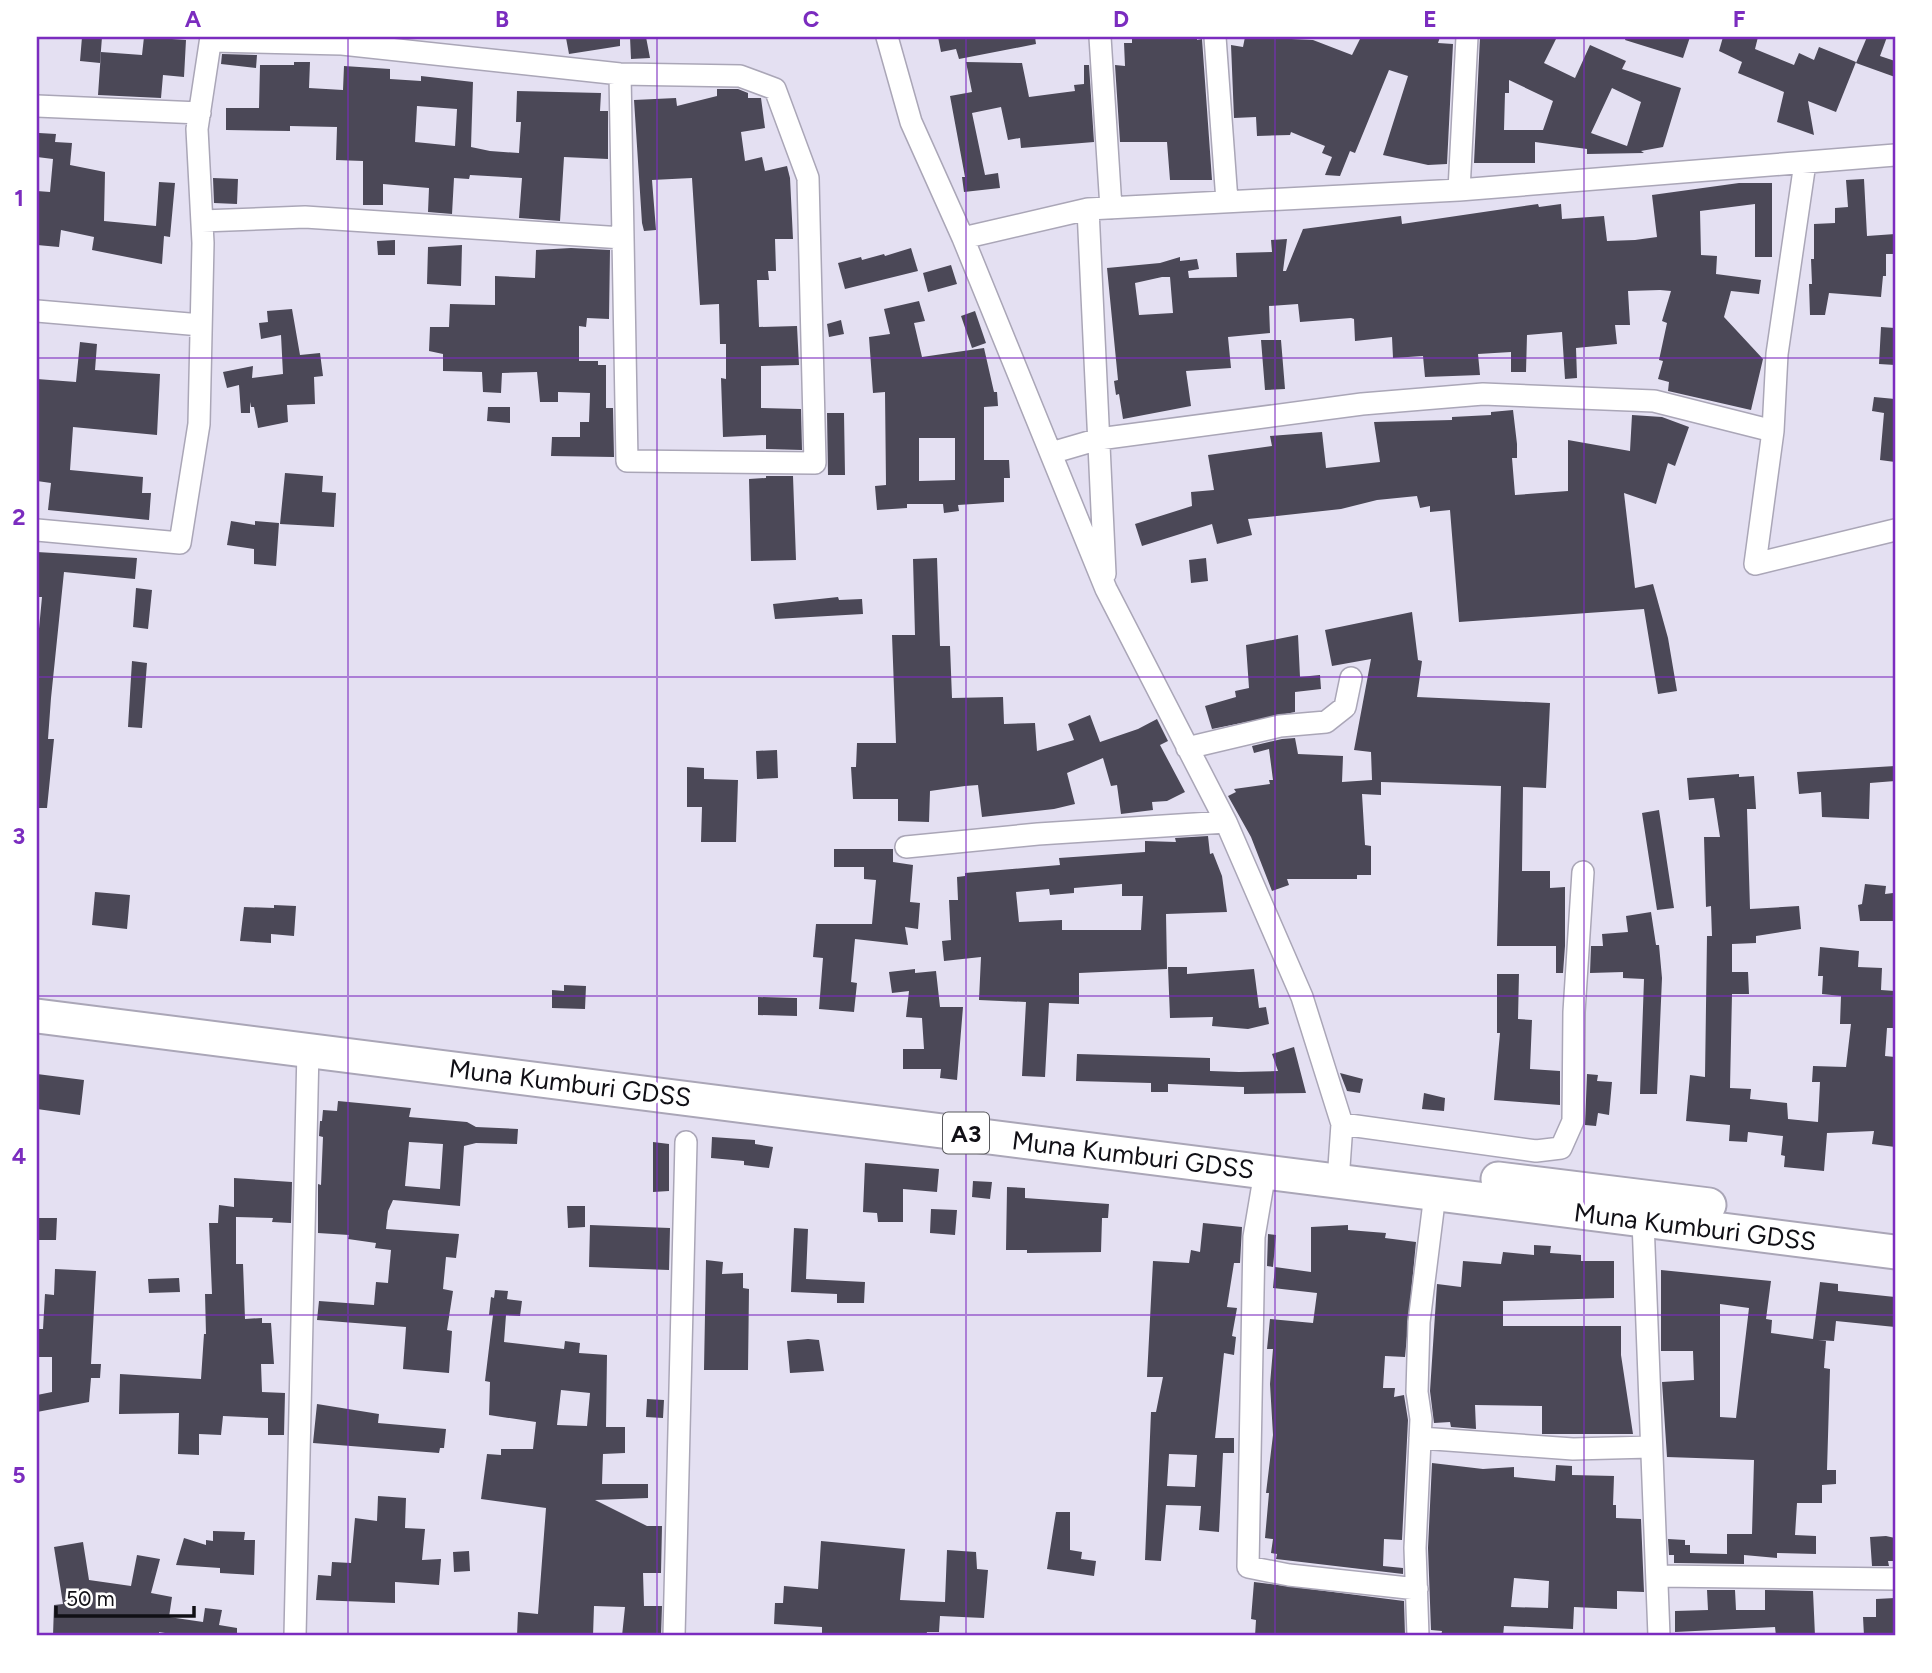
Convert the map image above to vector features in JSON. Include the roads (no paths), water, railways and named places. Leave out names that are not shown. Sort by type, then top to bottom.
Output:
[{"type":"highway","name":"Muna Kumburi GDSS","points":[[37,994],[1340,1170],[1895,1229]]},
{"type":"highway","name":"Muna Kumburi GDSS","points":[[37,1016],[1265,1172],[1340,1170],[1435,1194],[1895,1252]]},
{"type":"street","points":[[887,37],[911,122],[963,238],[1106,589],[1226,822],[1302,997],[1342,1124],[1340,1170]]},
{"type":"street","points":[[1100,37],[1101,98],[1111,208]]},
{"type":"street","points":[[1215,37],[1227,201]]},
{"type":"street","points":[[1460,190],[1467,37]]},
{"type":"street","points":[[37,530],[180,543],[199,424],[202,221],[197,130],[211,39],[342,44],[620,74],[740,76],[775,89],[808,178],[815,463],[626,461],[620,74]]},
{"type":"street","points":[[37,106],[200,113]]},
{"type":"street","points":[[963,238],[1088,209],[1460,190],[1895,155]]},
{"type":"street","points":[[1805,163],[1777,354],[1773,431],[1755,564],[1895,530]]},
{"type":"street","points":[[1088,209],[1106,589]]},
{"type":"street","points":[[202,221],[305,217],[623,238]]},
{"type":"street","points":[[37,311],[201,325]]},
{"type":"street","points":[[1051,453],[1099,439],[1362,404],[1483,394],[1654,401],[1773,431]]},
{"type":"street","points":[[1187,748],[1280,726],[1326,722],[1345,707],[1350,678]]},
{"type":"street","points":[[906,847],[1038,834],[1226,822]]},
{"type":"street","points":[[1342,1124],[1536,1151],[1561,1148],[1573,1121],[1574,1012],[1583,872]]},
{"type":"street","points":[[295,1636],[308,1049]]},
{"type":"street","points":[[674,1636],[686,1142]]},
{"type":"street","points":[[1265,1172],[1254,1237],[1248,1567],[1289,1575],[1416,1589]]},
{"type":"street","points":[[1418,1636],[1416,1589],[1420,1438],[1417,1392],[1419,1322],[1435,1194]]},
{"type":"street","points":[[1643,1221],[1659,1636]]},
{"type":"street","points":[[1420,1438],[1573,1449],[1650,1447]]},
{"type":"street","points":[[1658,1576],[1895,1579]]}]
